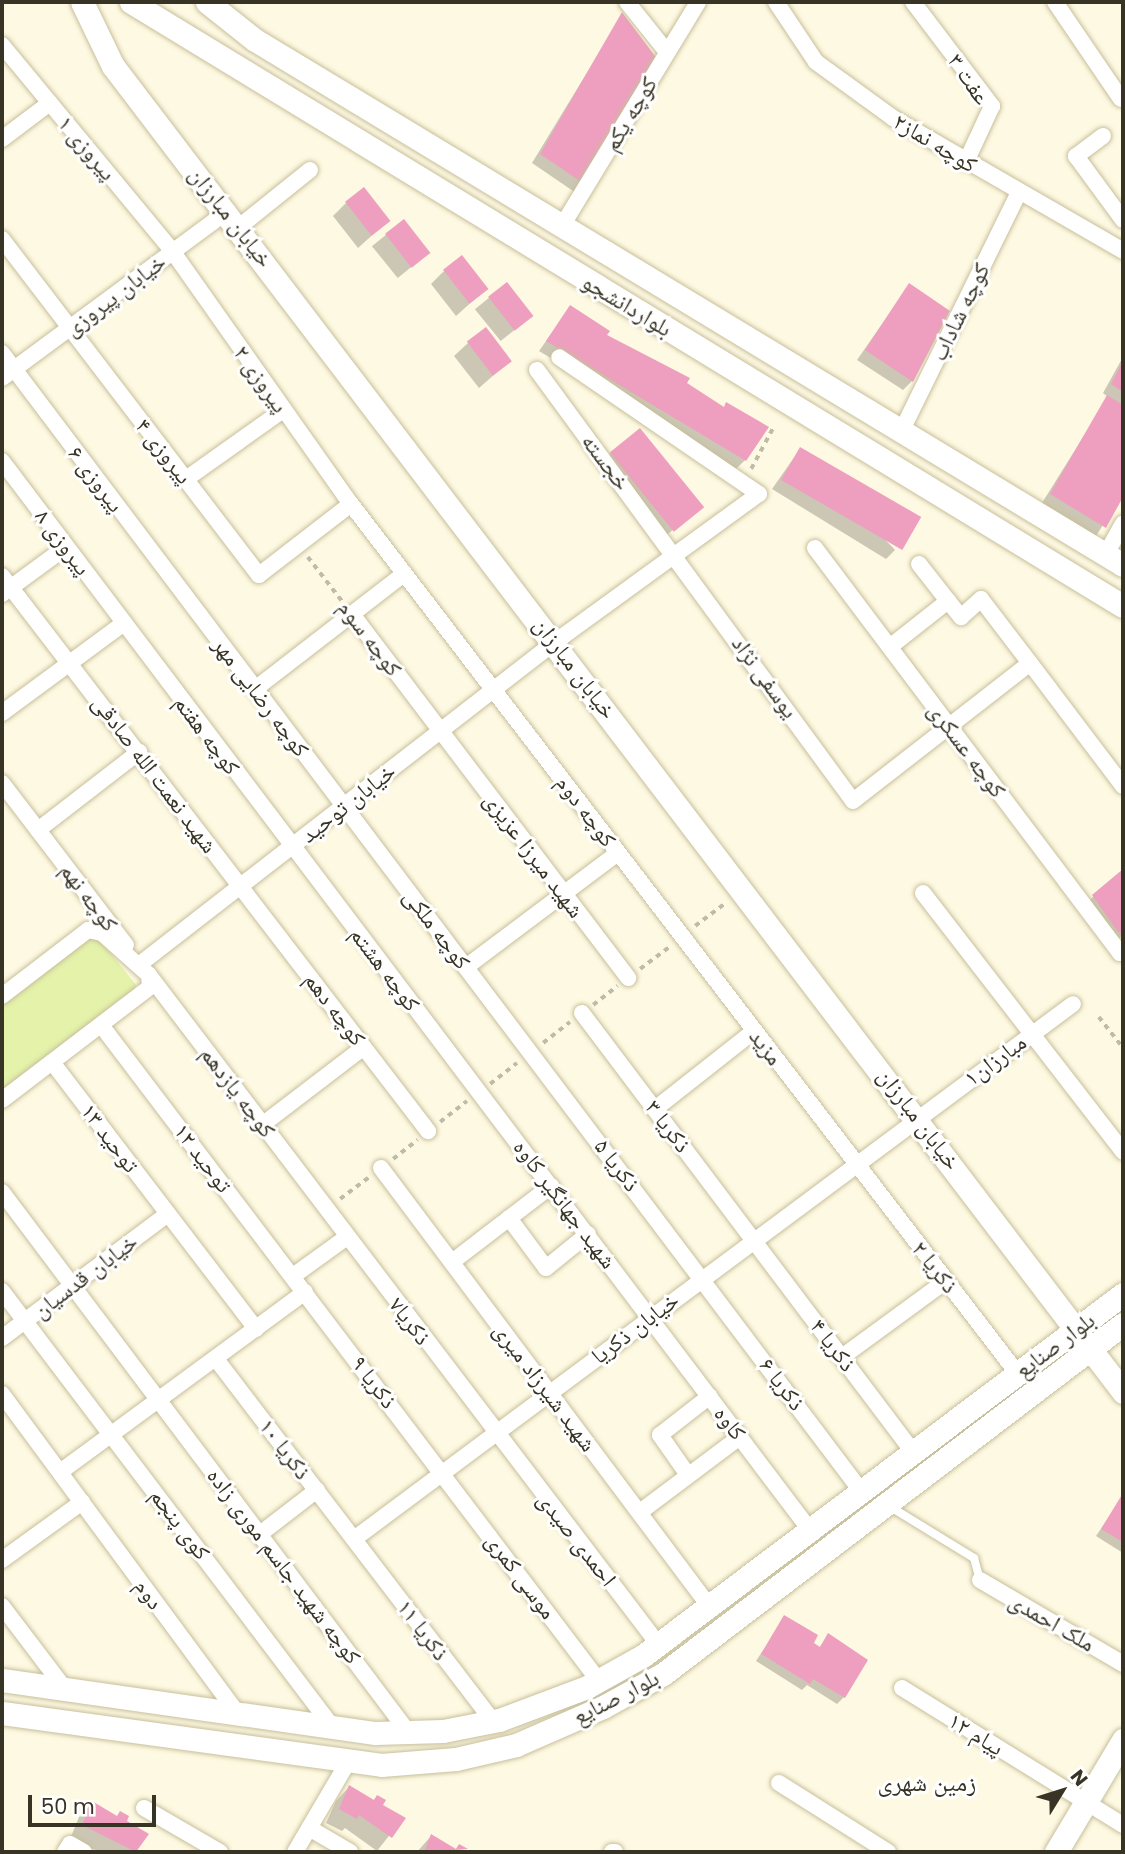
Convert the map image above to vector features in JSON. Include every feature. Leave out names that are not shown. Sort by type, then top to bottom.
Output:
[{"type":"street","name":"خیابان مبارزان","points":[[82,2],[113,66],[233,219],[1079,1328],[1123,1392]]},
{"type":"street","name":"بلواردانشجو","points":[[131,2],[1123,606]]},
{"type":"street","name":"بلواردانشجو","points":[[207,2],[255,40],[1114,559]]},
{"type":"street","points":[[232,2],[255,40]]},
{"type":"street","points":[[627,2],[667,52]]},
{"type":"street","name":"کوچه یکم","points":[[562,226],[698,2]]},
{"type":"street","name":"کوچه نماز۲","points":[[776,2],[816,62],[893,118],[1123,251]]},
{"type":"street","name":"عفت ۳","points":[[913,2],[992,106],[966,162]]},
{"type":"street","points":[[1055,2],[1121,99]]},
{"type":"street","name":"پیروزی ۱","points":[[2,45],[173,252]]},
{"type":"street","points":[[2,139],[50,103]]},
{"type":"street","points":[[1103,136],[1076,156],[1123,220]]},
{"type":"street","name":"خیابان پیروزی","points":[[8,374],[173,252],[233,219],[310,170]]},
{"type":"street","name":"کوچه شاداب","points":[[901,432],[1019,192]]},
{"type":"street","name":"پیروزی ۴","points":[[2,239],[260,575],[299,545]]},
{"type":"street","name":"پیروزی ۲","points":[[173,252],[351,505]]},
{"type":"street","name":"پیروزی ۶","points":[[2,353],[8,374],[179,588]]},
{"type":"street","points":[[555,642],[759,494],[559,357]]},
{"type":"street","name":"خجسته","points":[[537,370],[676,554]]},
{"type":"street","points":[[186,479],[283,410]]},
{"type":"street","name":"پیروزی ۸","points":[[2,461],[124,623]]},
{"type":"street","points":[[299,545],[351,505],[493,690]]},
{"type":"street","points":[[1114,559],[1123,523]]},
{"type":"street","points":[[5,586],[66,547]]},
{"type":"street","name":"کوچه عسکری","points":[[815,548],[891,646],[947,726],[1122,952]]},
{"type":"street","name":"یوسفی نژاد","points":[[676,554],[853,801],[947,726]]},
{"type":"street","points":[[919,564],[961,617],[981,599],[1123,786]]},
{"type":"street","points":[[255,689],[404,574]]},
{"type":"street","name":"شهید نعمت الله صادقی","points":[[5,586],[70,662],[241,886]]},
{"type":"street","name":"کوچه رضایی مهر","points":[[179,588],[343,806]]},
{"type":"street","points":[[891,646],[948,601]]},
{"type":"street","name":"کوچه سوم","points":[[352,614],[441,731]]},
{"type":"street","points":[[2,713],[124,623]]},
{"type":"street","name":"کوچه هفتم","points":[[124,623],[291,847]]},
{"type":"street","name":"خیابان توحید","points":[[2,1100],[150,987],[145,970],[241,886],[555,642]]},
{"type":"street","points":[[947,726],[1030,663]]},
{"type":"street","name":"کوچه دوم","points":[[493,690],[680,935]]},
{"type":"street","name":"شهید میرزا عزیزی","points":[[441,731],[628,978]]},
{"type":"street","points":[[38,830],[139,752]]},
{"type":"street","name":"کوچه نهم","points":[[2,783],[145,970]]},
{"type":"street","name":"کوچه ملکی","points":[[343,806],[531,1052]]},
{"type":"street","name":"کوچه هشتم","points":[[291,847],[479,1092]]},
{"type":"street","points":[[466,967],[618,853]]},
{"type":"street","name":"کوچه دهم","points":[[241,886],[428,1131]]},
{"type":"street","points":[[923,893],[1123,1152]]},
{"type":"street","points":[[3,993],[88,930],[102,933],[145,970]]},
{"type":"street","name":"مزید","points":[[680,935],[854,1162]]},
{"type":"street","name":"کوچه یازدهم","points":[[145,970],[326,1209]]},
{"type":"street","name":"مبارزان۱","points":[[917,1116],[1073,1004]]},
{"type":"street","name":"ذکریا ۳","points":[[582,1013],[753,1239]]},
{"type":"street","name":"توحید ۱۲","points":[[101,1025],[305,1292]]},
{"type":"street","points":[[654,1109],[754,1031]]},
{"type":"street","points":[[262,1125],[363,1047]]},
{"type":"street","name":"ذکریا ۵","points":[[531,1052],[702,1277]]},
{"type":"street","name":"توحید ۱۳","points":[[52,1062],[256,1329]]},
{"type":"street","name":"شهید جهانگیر کاوه","points":[[479,1092],[650,1316]]},
{"type":"street","name":"خیابان ذکریا","points":[[354,1539],[917,1116]]},
{"type":"street","name":"ذکریا ۲","points":[[854,1162],[1017,1373]]},
{"type":"street","name":"شهید شیرزاد میری","points":[[381,1168],[709,1606]]},
{"type":"street","points":[[452,1262],[551,1186]]},
{"type":"street","name":"کوچه شهید جاسم موری زاده","points":[[2,1192],[408,1732]]},
{"type":"street","name":"ذکریا۷","points":[[326,1209],[495,1433]]},
{"type":"street","name":"خیابان قدسیان","points":[[2,1338],[168,1213]]},
{"type":"street","points":[[509,1218],[546,1268],[588,1234]]},
{"type":"street","points":[[293,1276],[347,1237]]},
{"type":"street","name":"ذکریا ۴","points":[[753,1239],[914,1452]]},
{"type":"street","name":"ذکریا ۶","points":[[702,1277],[861,1491]]},
{"type":"street","points":[[842,1357],[946,1280]]},
{"type":"street","name":"کوی پنجم","points":[[2,1291],[334,1729]]},
{"type":"street","points":[[60,1472],[305,1292]]},
{"type":"street","name":"ذکریا ۹","points":[[305,1292],[443,1472]]},
{"type":"street","name":"بلوار صنایع","points":[[2,1680],[334,1729],[408,1732],[493,1721],[599,1681],[659,1644],[1123,1294]]},
{"type":"street","name":"کاوه","points":[[650,1316],[810,1530]]},
{"type":"street","name":"بلوار صنایع","points":[[2,1713],[348,1762],[456,1759],[516,1745],[586,1715],[663,1674],[1123,1324]]},
{"type":"street","points":[[1092,1348],[1123,1369]]},
{"type":"street","name":"ذکریا ۱۰","points":[[216,1359],[354,1539]]},
{"type":"street","name":"دوم","points":[[2,1394],[239,1716]]},
{"type":"street","points":[[688,1475],[660,1435],[710,1396]]},
{"type":"street","name":"احمدی صیدی","points":[[495,1433],[659,1644]]},
{"type":"street","points":[[640,1512],[740,1437]]},
{"type":"street","name":"موسی کمری","points":[[443,1472],[599,1681]]},
{"type":"street","points":[[260,1534],[317,1490]]},
{"type":"street","points":[[2,1560],[82,1502]]},
{"type":"street","name":"ذکریا ۱۱","points":[[354,1539],[493,1721]]},
{"type":"street","name":"ملک احمدی","points":[[980,1580],[1123,1664]]},
{"type":"street","points":[[2,1606],[65,1689]]},
{"type":"street","name":"پیام ۱۲","points":[[902,1688],[1123,1825]]},
{"type":"street","points":[[575,1692],[586,1715]]},
{"type":"street","points":[[1056,1852],[1123,1740]]},
{"type":"street","points":[[295,1852],[348,1762]]},
{"type":"street","points":[[779,1783],[888,1852]]},
{"type":"street","points":[[144,1808],[220,1852]]},
{"type":"street","points":[[309,1828],[350,1852]]},
{"type":"street","points":[[187,1852],[196,1838]]},
{"type":"lane","points":[[887,1504],[974,1558],[980,1580]]},
{"type":"path","points":[[743,483],[774,428]]},
{"type":"path","name":"کوچه سوم","points":[[299,545],[352,614]]},
{"type":"path","points":[[326,1209],[628,978],[680,935],[744,889]]},
{"type":"path","points":[[1099,1017],[1123,1048]]},
{"type":"green space","points":[[89,934],[97,936],[136,985],[134,992],[2,1093],[2,1001]]},
{"type":"building","points":[[622,12],[658,60],[586,185],[540,154]]},
{"type":"building","points":[[364,187],[390,221],[372,236],[345,202]]},
{"type":"building","points":[[404,219],[430,253],[412,268],[385,234]]},
{"type":"building","points":[[462,255],[488,289],[470,304],[443,270]]},
{"type":"building","points":[[507,282],[533,316],[515,331],[488,297]]},
{"type":"building","points":[[909,283],[950,311],[913,382],[865,350]]},
{"type":"building","points":[[570,305],[610,331],[607,335],[690,378],[687,383],[724,407],[726,402],[769,427],[746,461],[546,341]]},
{"type":"building","points":[[486,327],[512,361],[493,376],[467,341]]},
{"type":"building","points":[[1123,361],[1123,392],[1111,384]]},
{"type":"building","points":[[1107,395],[1123,405],[1123,497],[1106,528],[1050,494]]},
{"type":"building","points":[[640,428],[704,507],[674,532],[610,453]]},
{"type":"building","points":[[800,447],[921,517],[902,550],[781,480]]},
{"type":"building","points":[[1123,869],[1123,933],[1118,932],[1092,895]]},
{"type":"building","points":[[1123,1493],[1123,1542],[1101,1529]]},
{"type":"building","points":[[784,1615],[818,1635],[814,1643],[820,1647],[828,1633],[868,1660],[845,1698],[813,1679],[810,1684],[761,1654]]},
{"type":"building","points":[[349,1785],[374,1800],[377,1795],[386,1800],[383,1805],[406,1818],[392,1838],[359,1815],[357,1819],[339,1809]]},
{"type":"building","points":[[92,1801],[117,1816],[120,1811],[129,1816],[127,1821],[149,1834],[136,1852],[82,1825]]},
{"type":"building","points":[[431,1834],[456,1849],[459,1844],[468,1849],[424,1852]]},
{"type":"district","name":"زمین شهری","points":[[927,1783]]}]
